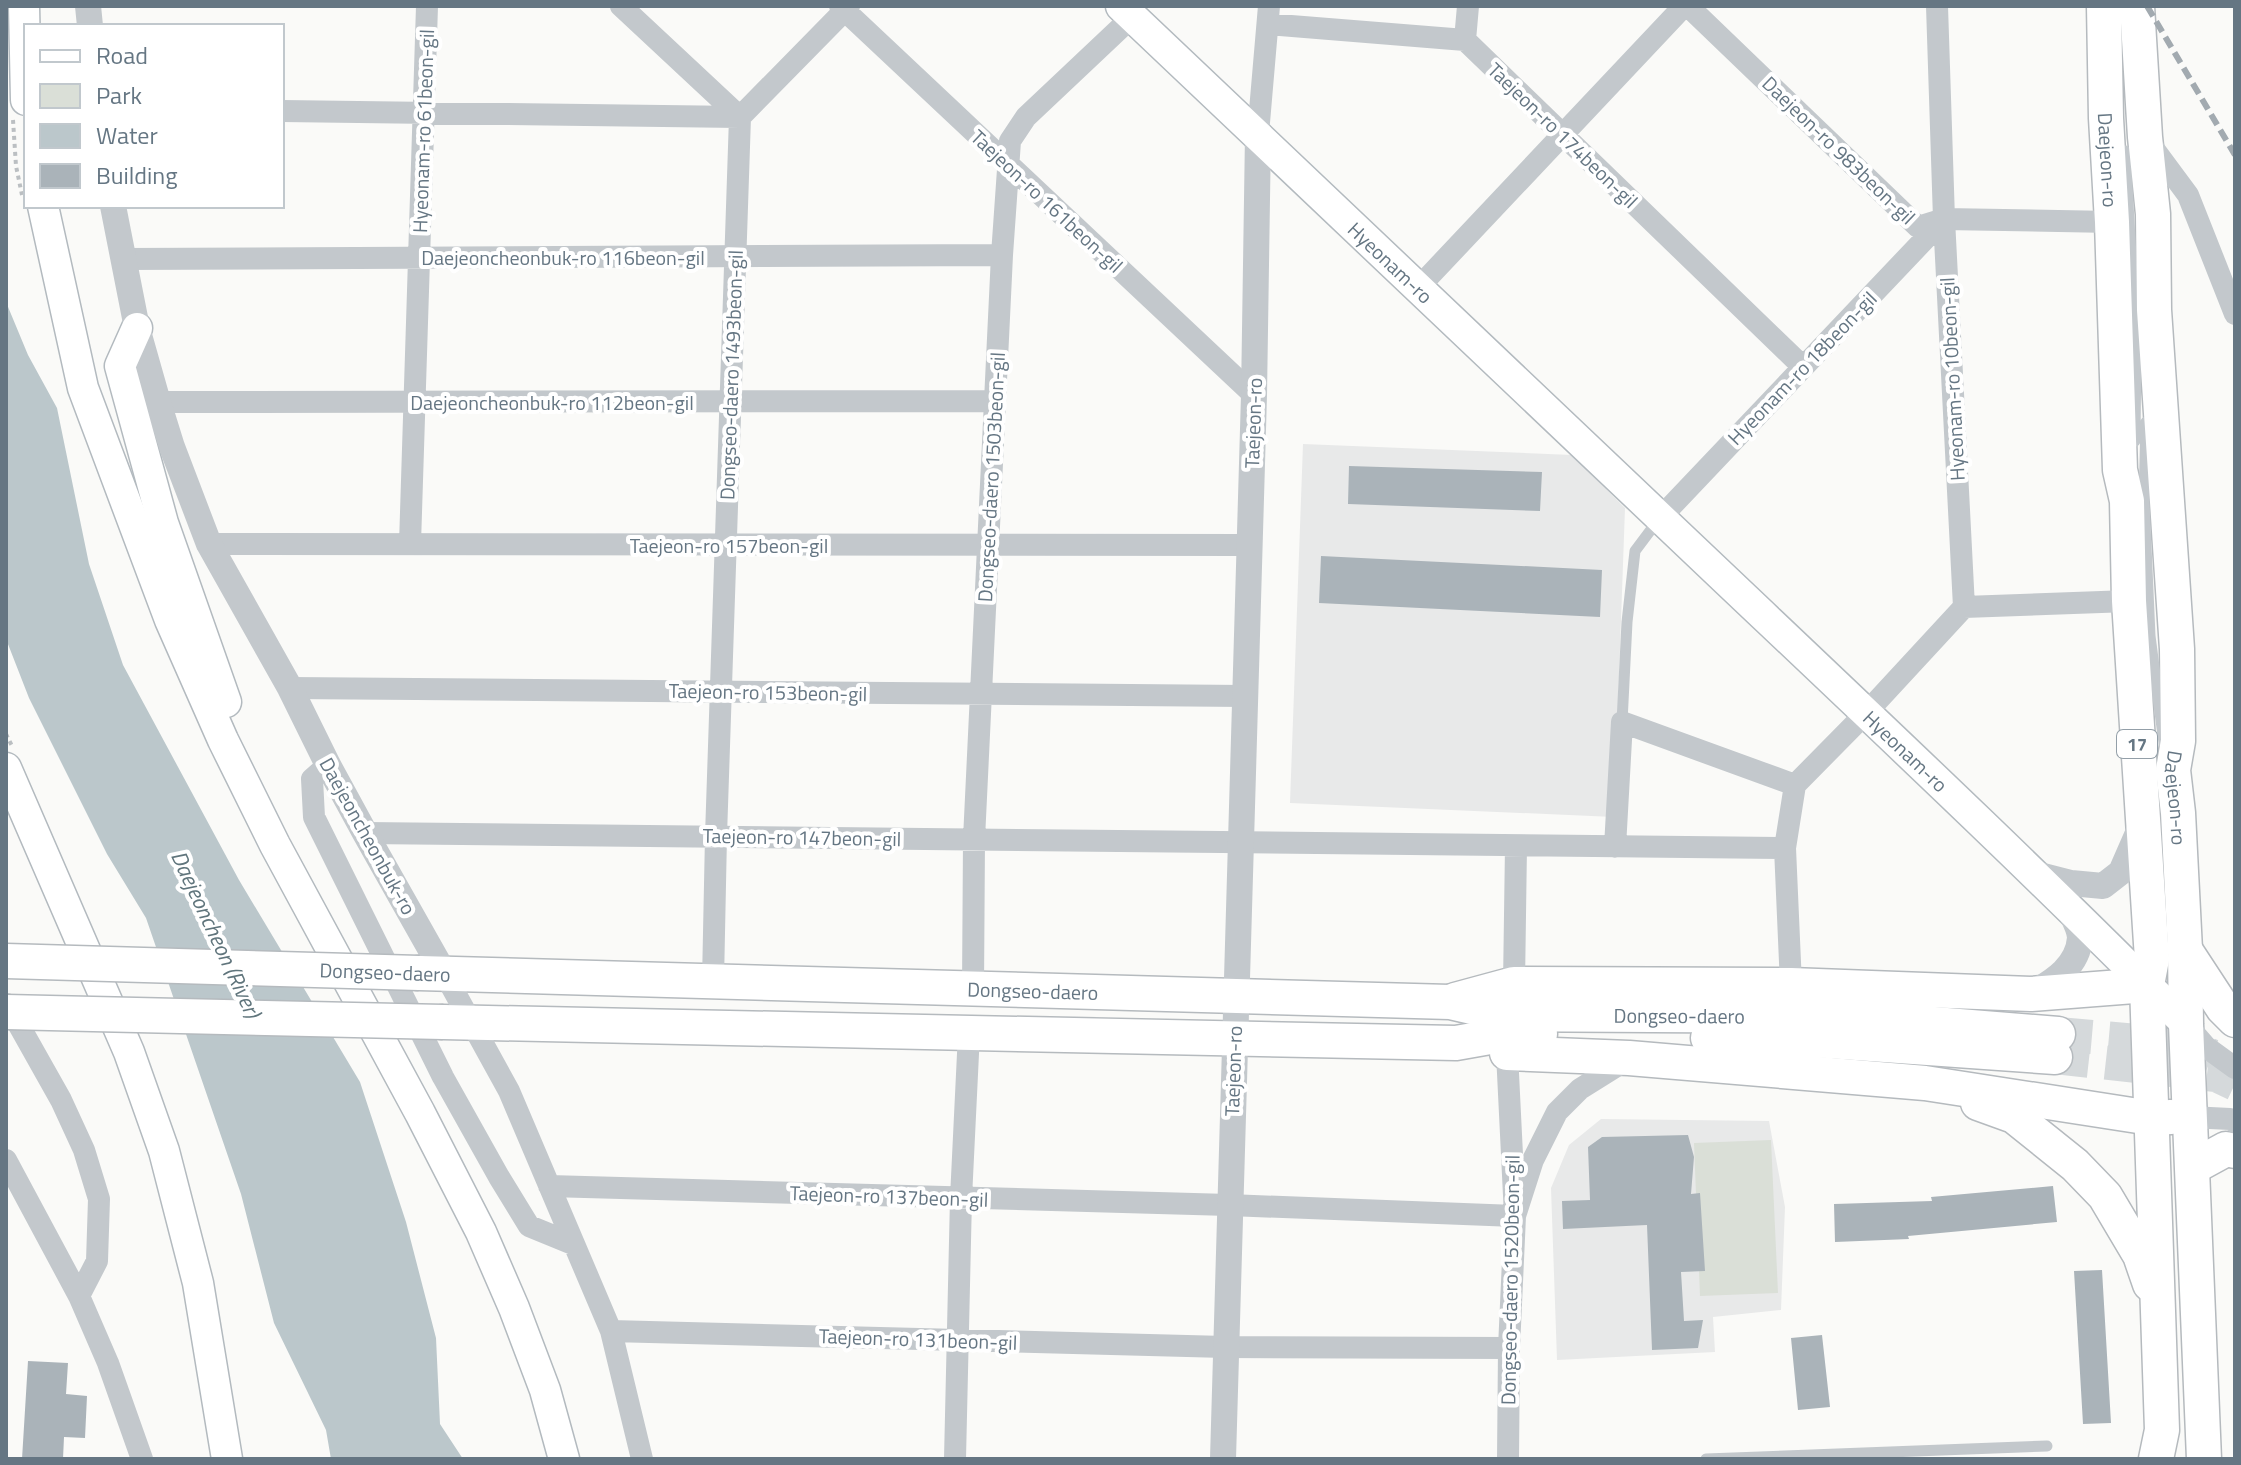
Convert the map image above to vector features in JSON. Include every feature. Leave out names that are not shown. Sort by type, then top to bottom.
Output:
[{"type":"main road","name":"Daejeon-ro","points":[[2137,6],[2134,138],[2153,214],[2154,310],[2177,649],[2178,741],[2173,770],[2185,950],[2204,1459]]},
{"type":"main road","name":"Hyeonam-ro","points":[[1126,11],[1866,713],[2186,1024]]},
{"type":"main road","name":"Daejeon-ro","points":[[2104,17],[2120,470],[2127,501],[2129,601],[2152,959],[2147,985],[2162,1449]]},
{"type":"main road","points":[[43,208],[83,388],[170,620],[223,740],[275,845],[481,1232],[545,1390],[564,1459]]},
{"type":"main road","points":[[137,328],[120,366],[163,523],[275,845]]},
{"type":"main road","points":[[6,768],[129,1052],[164,1151],[198,1283],[227,1459]]},
{"type":"main road","points":[[2185,950],[2223,1008],[2235,1020]]},
{"type":"main road","name":"Dongseo-daero","points":[[6,961],[1450,1002],[1502,1014],[1835,1016],[2057,1045],[1507,1034],[1456,1043],[6,1012]]},
{"type":"main road","points":[[1450,1002],[1514,984],[1791,985],[2031,994],[2147,985]]},
{"type":"main road","points":[[1456,1043],[1507,1053],[1629,1058],[1925,1083],[2151,1118],[2190,1117]]},
{"type":"main road","points":[[1925,1083],[2014,1116],[2075,1165],[2105,1196],[2140,1255],[2158,1310]]},
{"type":"main road","points":[[2193,1167],[2226,1149],[2235,1151]]},
{"type":"street","name":"Hyeonam-ro 61beon-gil","points":[[410,544],[427,6]]},
{"type":"street","points":[[621,6],[740,117]]},
{"type":"street","points":[[1269,15],[1465,40],[1468,6]]},
{"type":"street","points":[[1418,288],[1686,6]]},
{"type":"street","name":"Daejeon-ro 983beon-gil","points":[[1686,6],[1918,227],[1944,219],[2112,222]]},
{"type":"street","name":"Hyeonam-ro 10beon-gil","points":[[1937,6],[1944,219],[1964,607]]},
{"type":"street","points":[[284,111],[740,117],[845,7]]},
{"type":"street","name":"Taejeon-ro 161beon-gil","points":[[845,7],[1254,395]]},
{"type":"street","name":"Dongseo-daero 1503beon-gil","points":[[973,988],[974,839],[1010,141],[1026,117],[1126,11]]},
{"type":"street","name":"Taejeon-ro","points":[[1223,1459],[1254,395],[1258,134],[1269,15]]},
{"type":"street","name":"Taejeon-ro 174beon-gil","points":[[1465,40],[1802,366]]},
{"type":"street","name":"Dongseo-daero 1493beon-gil","points":[[713,981],[740,117]]},
{"type":"street","name":"Daejeon-ro","points":[[2134,138],[2188,195],[2235,314]]},
{"type":"street","name":"Daejeoncheonbuk-ro","points":[[113,208],[137,328],[158,402],[209,544],[290,688],[457,1022],[509,1091],[611,1331],[642,1459]]},
{"type":"street","name":"Hyeonam-ro 18beon-gil","points":[[1660,518],[1944,219]]},
{"type":"street","name":"Daejeoncheonbuk-ro 116beon-gil","points":[[123,259],[1002,255]]},
{"type":"street","name":"Daejeoncheonbuk-ro 112beon-gil","points":[[158,402],[995,401]]},
{"type":"street","name":"Taejeon-ro 157beon-gil","points":[[209,544],[1250,545]]},
{"type":"street","points":[[1791,985],[1785,848],[1795,785],[1964,607],[2129,601]]},
{"type":"street","name":"Taejeon-ro 153beon-gil","points":[[290,688],[1245,696]]},
{"type":"street","points":[[1615,847],[1622,722],[1795,785]]},
{"type":"street","points":[[328,765],[312,779],[314,817],[436,1063],[529,1226],[573,1244]]},
{"type":"street","points":[[2032,873],[2071,883],[2103,886],[2121,872],[2142,824]]},
{"type":"street","name":"Taejeon-ro 147beon-gil","points":[[365,833],[1240,841]]},
{"type":"street","points":[[1240,841],[1785,848]]},
{"type":"street","points":[[1514,984],[1516,846]]},
{"type":"street","points":[[2031,994],[2052,982],[2072,963],[2080,936],[2069,908]]},
{"type":"street","points":[[6,1003],[61,1100],[84,1150],[99,1199],[97,1261],[79,1296]]},
{"type":"street","points":[[2186,1024],[2206,1047],[2235,1068]]},
{"type":"street","points":[[955,1459],[961,1198],[969,1033]]},
{"type":"street","name":"Dongseo-daero 1520beon-gil","points":[[1507,1053],[1515,1216],[1508,1459]]},
{"type":"street","points":[[1229,1205],[1515,1216],[1533,1160],[1557,1112],[1580,1089],[1629,1058]]},
{"type":"street","points":[[2190,1117],[2230,1119],[2235,1122]]},
{"type":"street","points":[[6,1160],[79,1296],[108,1363],[142,1459]]},
{"type":"street","name":"Taejeon-ro 137beon-gil","points":[[549,1186],[1229,1205]]},
{"type":"street","name":"Taejeon-ro 131beon-gil","points":[[611,1331],[1225,1347]]},
{"type":"street","points":[[1225,1347],[1509,1348]]},
{"type":"lane","points":[[2104,17],[2118,97]]},
{"type":"lane","points":[[2127,501],[2135,478],[2137,361],[2131,236],[2134,138]]},
{"type":"lane","points":[[1622,722],[1627,622],[1635,551],[1660,518]]},
{"type":"lane","points":[[1706,1459],[2047,1446]]},
{"type":"shaded area","points":[[1303,444],[1572,455],[1625,508],[1614,817],[1290,803]]},
{"type":"shaded area","points":[[1601,1119],[1769,1121],[1785,1207],[1781,1310],[1713,1317],[1715,1352],[1557,1360],[1551,1188],[1569,1145]]},
{"type":"green space","points":[[1771,1140],[1778,1293],[1700,1296],[1694,1143]]},
{"type":"water","name":"Daejeoncheon (River)","points":[[6,302],[28,355],[57,408],[89,564],[123,665],[239,880],[360,1082],[406,1222],[436,1338],[440,1424],[463,1459],[331,1459],[326,1430],[274,1323],[241,1194],[146,918],[107,854],[29,698],[6,639]]},
{"type":"building","points":[[1349,466],[1542,472],[1540,511],[1348,504]]},
{"type":"building","points":[[1321,556],[1602,570],[1600,617],[1319,603]]},
{"type":"building","points":[[1688,1135],[1694,1157],[1691,1194],[1700,1193],[1705,1271],[1681,1272],[1684,1321],[1703,1320],[1698,1348],[1652,1350],[1647,1225],[1563,1229],[1562,1201],[1590,1200],[1588,1147],[1602,1137]]},
{"type":"building","points":[[2053,1186],[2057,1222],[1908,1236],[1909,1239],[1835,1242],[1834,1204],[1932,1201],[1931,1197]]},
{"type":"building","points":[[2102,1270],[2111,1423],[2083,1424],[2074,1271]]},
{"type":"building","points":[[1822,1335],[1830,1407],[1798,1410],[1791,1338]]},
{"type":"building","points":[[28,1361],[68,1363],[66,1394],[87,1396],[85,1438],[64,1437],[63,1459],[22,1459]]},
{"type":"tunnel","points":[[2058,1034],[2184,1045],[2212,1056]]},
{"type":"tunnel","points":[[2055,1057],[2216,1075],[2235,1084]]},
{"type":"railway","points":[[2147,6],[2235,155]]}]
